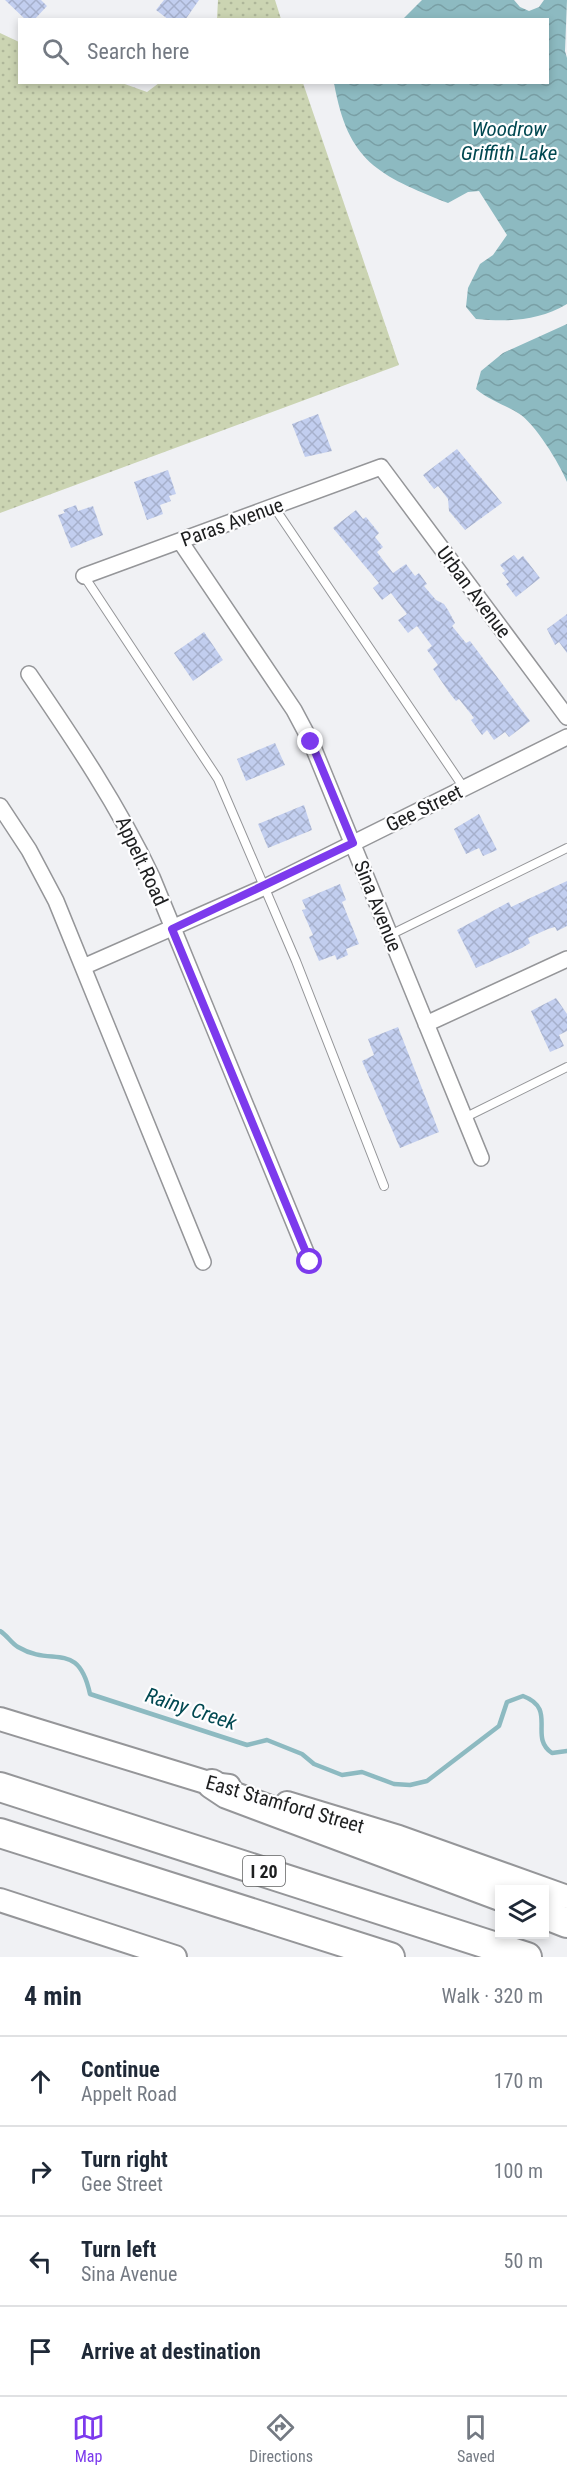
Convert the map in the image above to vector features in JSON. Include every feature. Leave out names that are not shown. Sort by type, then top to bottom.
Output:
[{"type":"highway","points":[[212,1784],[227,1794],[495,1894]]},
{"type":"highway","name":"I 20","points":[[0,1787],[526,1957]]},
{"type":"highway","name":"I 20","points":[[0,1833],[390,1957]]},
{"type":"highway","points":[[549,1916],[567,1923]]},
{"type":"main road","name":"East Stamford Street","points":[[0,1719],[212,1784],[231,1786],[399,1838],[567,1897]]},
{"type":"main road","points":[[0,1900],[175,1957]]},
{"type":"street","name":"Paras Avenue","points":[[84,576],[381,467]]},
{"type":"street","name":"Urban Avenue","points":[[381,467],[567,717]]},
{"type":"street","name":"Sina Avenue","points":[[180,541],[294,710],[311,742],[481,1158]]},
{"type":"street","name":"Appelt Road","points":[[29,674],[99,777],[128,826],[152,877],[310,1262]]},
{"type":"street","name":"Gee Street","points":[[83,967],[265,886],[567,737]]},
{"type":"street","points":[[0,806],[29,850],[56,901],[203,1262]]},
{"type":"street","points":[[426,1024],[567,958]]},
{"type":"lane","points":[[274,507],[464,788]]},
{"type":"lane","points":[[84,576],[218,779],[265,886],[384,1185]]},
{"type":"lane","points":[[390,935],[567,848]]},
{"type":"lane","points":[[464,1118],[567,1067]]},
{"type":"green space","points":[[218,0],[275,0],[281,18],[217,18]]},
{"type":"green space","points":[[0,33],[18,42],[18,84],[125,84],[147,92],[158,84],[303,84],[399,365],[0,513]]},
{"type":"water","name":"Woodrow Griffith Lake","points":[[422,0],[514,0],[520,7],[529,11],[539,7],[544,0],[567,0],[565,51],[567,58],[567,304],[556,310],[523,319],[476,319],[466,307],[468,288],[480,264],[493,255],[507,235],[479,191],[468,192],[448,203],[403,184],[370,162],[348,131],[334,84],[549,84],[549,18],[404,18]]},
{"type":"water","points":[[567,324],[567,482],[546,444],[531,425],[518,413],[476,389],[481,371],[503,353]]},
{"type":"building","points":[[5,0],[41,0],[47,6],[36,18],[24,18]]},
{"type":"building","points":[[164,0],[199,0],[186,18],[166,18],[156,10]]},
{"type":"building","points":[[318,414],[332,451],[305,457],[292,424]]},
{"type":"building","points":[[457,449],[502,503],[465,530],[449,511],[448,499],[438,486],[434,489],[423,475]]},
{"type":"building","points":[[168,470],[176,494],[169,496],[171,501],[160,505],[163,514],[147,520],[134,482]]},
{"type":"building","points":[[76,505],[78,511],[93,506],[103,535],[71,548],[58,515],[65,513],[63,510]]},
{"type":"building","points":[[356,510],[363,519],[366,517],[379,533],[375,537],[383,547],[377,552],[393,573],[406,564],[415,576],[419,573],[427,584],[424,586],[448,610],[455,623],[452,626],[466,643],[470,641],[530,721],[509,737],[505,732],[494,740],[487,730],[482,735],[471,720],[474,718],[459,699],[456,701],[433,669],[438,665],[427,650],[432,646],[417,626],[408,633],[398,620],[407,614],[391,593],[382,600],[373,588],[379,583],[333,528]]},
{"type":"building","points":[[514,555],[518,560],[523,556],[540,578],[516,597],[506,584],[509,582],[502,573],[505,571],[500,565]]},
{"type":"building","points":[[567,614],[567,653],[559,642],[555,645],[547,629]]},
{"type":"building","points":[[204,632],[223,660],[193,681],[174,653]]},
{"type":"building","points":[[275,743],[285,765],[246,781],[237,759]]},
{"type":"building","points":[[304,805],[312,830],[268,848],[258,824]]},
{"type":"building","points":[[479,814],[497,850],[483,856],[479,848],[466,854],[454,829]]},
{"type":"building","points":[[567,881],[567,926],[557,931],[555,927],[548,929],[528,938],[530,943],[522,948],[476,968],[457,930],[509,902],[511,907]]},
{"type":"building","points":[[340,884],[346,900],[342,902],[359,944],[346,949],[348,955],[337,960],[335,955],[319,961],[309,937],[313,935],[302,910],[306,909],[302,900]]},
{"type":"building","points":[[556,998],[567,1014],[567,1031],[559,1035],[564,1046],[550,1052],[531,1011]]},
{"type":"building","points":[[398,1027],[439,1132],[400,1148],[362,1061],[374,1055],[368,1039]]},
{"type":"waterway","name":"Rainy Creek","points":[[0,1631],[16,1645],[31,1653],[71,1660],[79,1666],[90,1694],[247,1745],[267,1740],[302,1754],[314,1764],[342,1775],[362,1772],[394,1784],[410,1785],[427,1781],[499,1726],[507,1702],[523,1696],[539,1708],[542,1739],[545,1746],[552,1753],[567,1751]]},
{"type":"route","points":[[310,1262],[172,929],[353,843],[311,742]]}]
